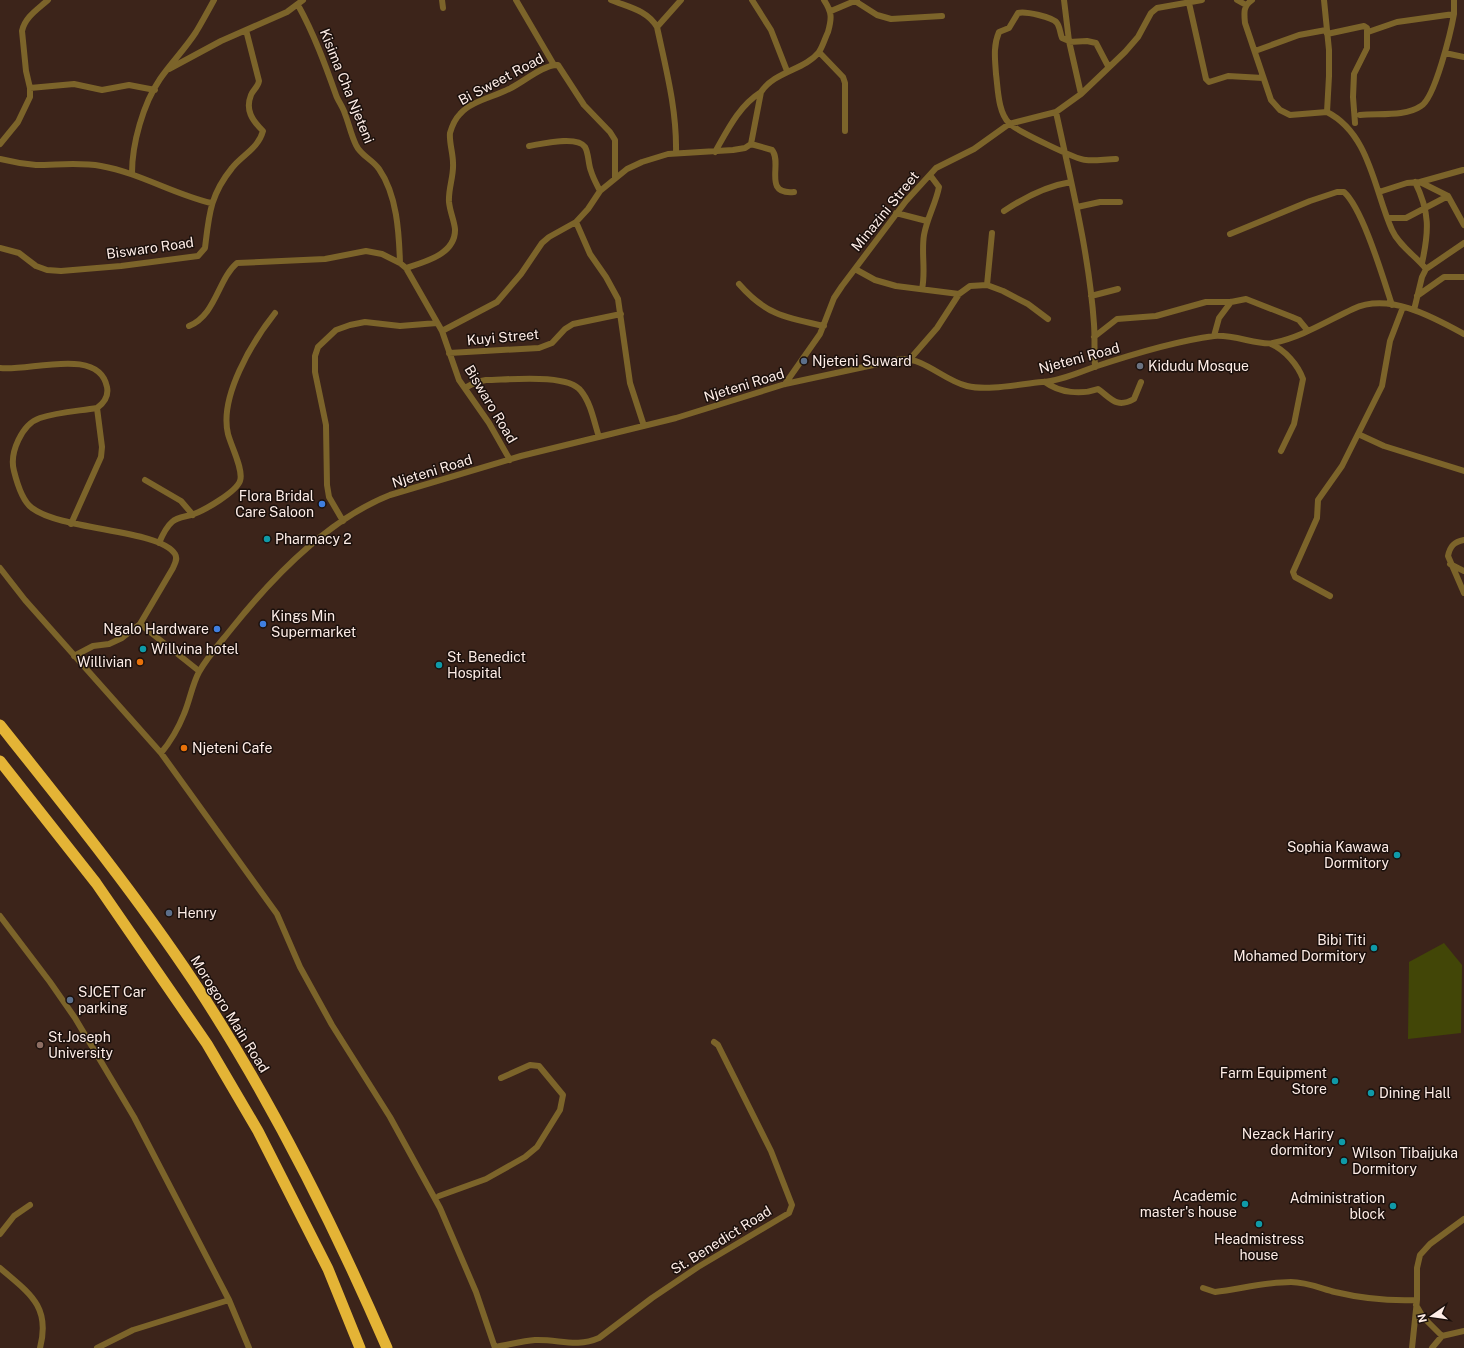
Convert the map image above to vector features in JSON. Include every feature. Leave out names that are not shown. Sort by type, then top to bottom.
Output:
[{"type":"highway","name":"Morogoro Main Road","points":[[0,725],[119,874],[194,982],[280,1124],[350,1264],[387,1348]]},
{"type":"highway","points":[[0,761],[96,883],[206,1044],[258,1131],[328,1269],[360,1348]]},
{"type":"street","points":[[0,144],[15,126],[30,97],[22,31],[23,25],[27,19],[48,0]]},
{"type":"street","points":[[132,173],[133,151],[136,138],[159,80],[196,32],[214,0]]},
{"type":"street","points":[[168,69],[298,5],[303,0]]},
{"type":"street","points":[[442,0],[443,8]]},
{"type":"street","points":[[516,0],[554,65]]},
{"type":"street","points":[[611,0],[644,12],[652,18],[657,27],[677,127],[676,153]]},
{"type":"street","points":[[657,27],[681,0]]},
{"type":"street","points":[[752,0],[771,30],[787,71]]},
{"type":"street","points":[[715,152],[739,112],[749,100],[761,92],[766,85],[787,71],[810,59],[818,52],[830,24],[831,11],[824,0]]},
{"type":"street","points":[[1064,0],[1069,41],[1081,94]]},
{"type":"street","name":"Minazini Street","points":[[785,384],[824,326],[834,298],[896,213],[930,175],[947,162],[974,149],[1009,124],[1056,112],[1081,94],[1108,66],[1125,52],[1138,37],[1151,13],[1157,8],[1202,0]]},
{"type":"street","points":[[1237,0],[1246,5]]},
{"type":"street","points":[[1252,0],[1246,5],[1244,12],[1245,23],[1271,100],[1280,110],[1290,115],[1326,112],[1350,130],[1363,153],[1379,192],[1392,230],[1398,240],[1422,263],[1426,269]]},
{"type":"street","points":[[1324,0],[1329,76],[1326,112]]},
{"type":"street","points":[[1360,115],[1407,112],[1422,106],[1428,99],[1445,53],[1454,14],[1454,0]]},
{"type":"street","points":[[831,11],[856,1],[878,14],[891,19],[942,16]]},
{"type":"street","points":[[1190,3],[1206,79],[1209,82],[1228,76],[1263,78]]},
{"type":"street","name":"Kisima Cha Njeteni","points":[[298,5],[317,44],[332,80],[336,96],[345,112],[356,147],[364,156],[373,162],[386,181],[395,210],[400,263]]},
{"type":"street","points":[[1108,66],[1096,43],[1087,41],[1069,41],[1062,38],[1056,22],[1030,13],[1018,13],[1009,28],[999,32],[995,44],[998,94],[1002,109],[1009,124],[1065,152],[1085,160],[1116,159]]},
{"type":"street","points":[[1368,32],[1397,22],[1454,14]]},
{"type":"street","points":[[1255,51],[1299,35],[1364,26],[1367,28],[1367,48],[1354,74],[1353,96],[1355,123]]},
{"type":"street","name":"Biswaro Road","points":[[0,248],[19,253],[36,266],[47,270],[61,271],[122,266],[198,256],[206,248],[211,203],[231,170],[251,150],[263,131],[252,120],[250,114],[250,99],[259,81],[246,30]]},
{"type":"street","points":[[818,52],[843,77],[845,83],[845,131]]},
{"type":"street","points":[[1445,53],[1464,57]]},
{"type":"street","name":"Bi Sweet Road","points":[[406,268],[425,262],[438,255],[448,249],[453,242],[455,230],[449,194],[454,164],[450,135],[452,125],[461,113],[472,105],[502,93],[554,65],[558,65],[584,105],[610,132],[615,140],[615,178]]},
{"type":"street","points":[[30,88],[74,84],[102,90],[129,85],[155,90]]},
{"type":"street","points":[[442,331],[497,302],[521,274],[542,243],[549,237],[576,222],[588,209],[600,191],[615,178],[642,162],[676,153],[733,150],[745,148],[751,144],[761,92]]},
{"type":"street","points":[[1056,112],[1077,207],[1091,296],[1095,367]]},
{"type":"street","points":[[529,146],[564,141],[575,141],[582,144],[586,148],[591,171],[600,191]]},
{"type":"street","points":[[751,144],[772,150],[776,156],[775,182],[778,188],[784,191],[794,192]]},
{"type":"street","points":[[0,159],[37,165],[71,164],[100,166],[132,173],[190,198],[211,203]]},
{"type":"street","points":[[1379,192],[1463,170]]},
{"type":"street","points":[[922,289],[925,277],[922,249],[927,221],[939,187],[930,175]]},
{"type":"street","points":[[1004,211],[1042,190],[1054,185],[1071,182]]},
{"type":"street","points":[[1417,182],[1448,196],[1464,225]]},
{"type":"street","points":[[1417,182],[1425,207],[1428,236],[1422,263]]},
{"type":"street","points":[[1230,234],[1310,201],[1337,192],[1344,192],[1349,196],[1365,230],[1392,304]]},
{"type":"street","points":[[1388,218],[1406,218],[1448,196]]},
{"type":"street","points":[[1077,207],[1105,201],[1120,202]]},
{"type":"street","points":[[896,213],[927,221]]},
{"type":"street","points":[[576,222],[590,254],[606,277],[618,299],[630,383],[644,426]]},
{"type":"street","points":[[986,285],[992,233]]},
{"type":"street","points":[[1414,310],[1426,269],[1464,243]]},
{"type":"street","name":"Biswaro Road","points":[[189,326],[195,323],[217,298],[224,282],[237,263],[275,260],[325,259],[366,251],[382,254],[400,263],[406,268],[442,331],[459,380],[489,423],[510,460]]},
{"type":"street","points":[[855,269],[875,280],[896,286],[959,294]]},
{"type":"street","points":[[1417,296],[1444,278],[1464,277]]},
{"type":"street","points":[[739,284],[753,300],[768,309],[793,320],[824,326]]},
{"type":"street","points":[[910,359],[937,328],[959,294],[970,286],[977,284],[986,285],[1013,296],[1048,319]]},
{"type":"street","points":[[1091,296],[1118,289]]},
{"type":"street","points":[[1094,337],[1113,321],[1122,317],[1156,316],[1206,302],[1231,302],[1248,299],[1295,318],[1308,331]]},
{"type":"street","points":[[1214,336],[1219,318],[1231,302]]},
{"type":"street","points":[[1271,344],[1308,331],[1354,308],[1367,304],[1392,304],[1414,310],[1464,334]]},
{"type":"street","points":[[1330,596],[1295,577],[1293,572],[1317,518],[1318,500],[1342,466],[1382,386],[1390,341],[1403,307]]},
{"type":"street","points":[[159,542],[171,522],[177,518],[193,515],[209,508],[233,490],[240,480],[241,474],[228,434],[228,405],[234,385],[246,359],[255,342],[275,313]]},
{"type":"street","name":"Kuyi Street","points":[[449,353],[539,348],[552,344],[565,329],[572,324],[621,314]]},
{"type":"street","points":[[343,521],[329,498],[327,485],[326,425],[315,372],[315,356],[318,347],[336,330],[350,325],[365,322],[400,326],[437,323]]},
{"type":"street","name":"Njeteni Road","points":[[161,753],[174,738],[185,714],[199,672],[211,654],[258,595],[301,554],[343,521],[370,503],[390,495],[510,460],[676,418],[785,384],[868,365],[910,359],[954,382],[968,386],[980,387],[1044,382],[1165,346],[1214,336],[1232,336],[1271,344]]},
{"type":"street","points":[[1271,344],[1280,348],[1301,372],[1303,379],[1294,424],[1281,451]]},
{"type":"street","points":[[0,368],[30,368],[67,363],[90,366],[102,375],[107,387],[107,396],[103,403],[97,408],[39,418],[29,425],[18,442],[12,456],[14,474],[22,496],[31,508],[42,515],[71,524],[140,536],[159,542],[174,552],[176,560],[140,624],[122,638],[109,644],[93,646],[74,656]]},
{"type":"street","points":[[465,388],[476,382],[495,380],[556,380],[573,385],[580,390],[585,398],[599,437]]},
{"type":"street","points":[[1044,382],[1050,386],[1074,393],[1086,393],[1098,389],[1112,402],[1129,402],[1134,399],[1141,382]]},
{"type":"street","points":[[71,524],[101,457],[102,447],[97,408]]},
{"type":"street","points":[[1358,434],[1384,446],[1464,471]]},
{"type":"street","points":[[145,480],[181,501],[193,515]]},
{"type":"street","points":[[1464,540],[1453,544],[1449,550],[1448,556],[1450,564],[1464,593]]},
{"type":"street","points":[[1450,564],[1464,571]]},
{"type":"street","points":[[0,568],[24,600],[161,753],[278,914],[307,980],[332,1025],[390,1117],[440,1208],[476,1292],[495,1348]]},
{"type":"street","points":[[140,624],[199,672]]},
{"type":"street","points":[[0,916],[50,982],[98,1057],[134,1118],[229,1300],[249,1348]]},
{"type":"street","name":"St. Benedict Road","points":[[495,1348],[533,1340],[575,1344],[590,1342],[599,1338],[652,1298],[698,1267],[789,1213],[792,1205],[771,1151],[718,1045],[714,1042]]},
{"type":"street","points":[[439,1196],[486,1179],[525,1157],[536,1147],[560,1110],[563,1095],[539,1066],[530,1065],[501,1078]]},
{"type":"street","points":[[0,1234],[14,1216],[30,1205]]},
{"type":"street","points":[[1412,1348],[1417,1268],[1420,1255],[1430,1244],[1464,1219]]},
{"type":"street","points":[[0,1268],[38,1304],[43,1317],[43,1335],[40,1348]]},
{"type":"street","points":[[1203,1288],[1215,1292],[1291,1282],[1316,1285],[1335,1292],[1351,1295],[1416,1303]]},
{"type":"street","points":[[97,1348],[133,1330],[229,1300]]},
{"type":"street","points":[[1416,1303],[1423,1317],[1442,1336]]},
{"type":"street","points":[[1432,1348],[1442,1336],[1464,1331]]},
{"type":"shaded area","points":[[1444,943],[1462,965],[1461,1033],[1408,1039],[1409,962]]},
{"type":"place","name":"Njeteni Suward","points":[[804,361]]},
{"type":"place","name":"Kidudu Mosque","points":[[1140,366]]},
{"type":"place","name":"Flora Bridal Care Saloon","points":[[322,504]]},
{"type":"place","name":"Pharmacy 2","points":[[267,539]]},
{"type":"place","name":"Kings Min Supermarket","points":[[263,624]]},
{"type":"place","name":"Ngalo Hardware","points":[[217,629]]},
{"type":"place","name":"Willvina hotel","points":[[143,649]]},
{"type":"place","name":"Willivian","points":[[140,662]]},
{"type":"place","name":"St. Benedict Hospital","points":[[439,665]]},
{"type":"place","name":"Njeteni Cafe","points":[[184,748]]},
{"type":"place","name":"Sophia Kawawa Dormitory","points":[[1397,855]]},
{"type":"place","name":"Henry","points":[[169,913]]},
{"type":"place","name":"Bibi Titi Mohamed Dormitory","points":[[1374,948]]},
{"type":"place","name":"SJCET Car parking","points":[[70,1000]]},
{"type":"place","name":"St.Joseph University","points":[[40,1045]]},
{"type":"place","name":"Farm Equipment Store","points":[[1335,1081]]},
{"type":"place","name":"Dining Hall","points":[[1371,1093]]},
{"type":"place","name":"Nezack Hariry dormitory","points":[[1342,1142]]},
{"type":"place","name":"Wilson Tibaijuka Dormitory","points":[[1344,1161]]},
{"type":"place","name":"Academic master's house","points":[[1245,1204]]},
{"type":"place","name":"Administration block","points":[[1393,1206]]},
{"type":"place","name":"Headmistress house","points":[[1259,1224]]}]
